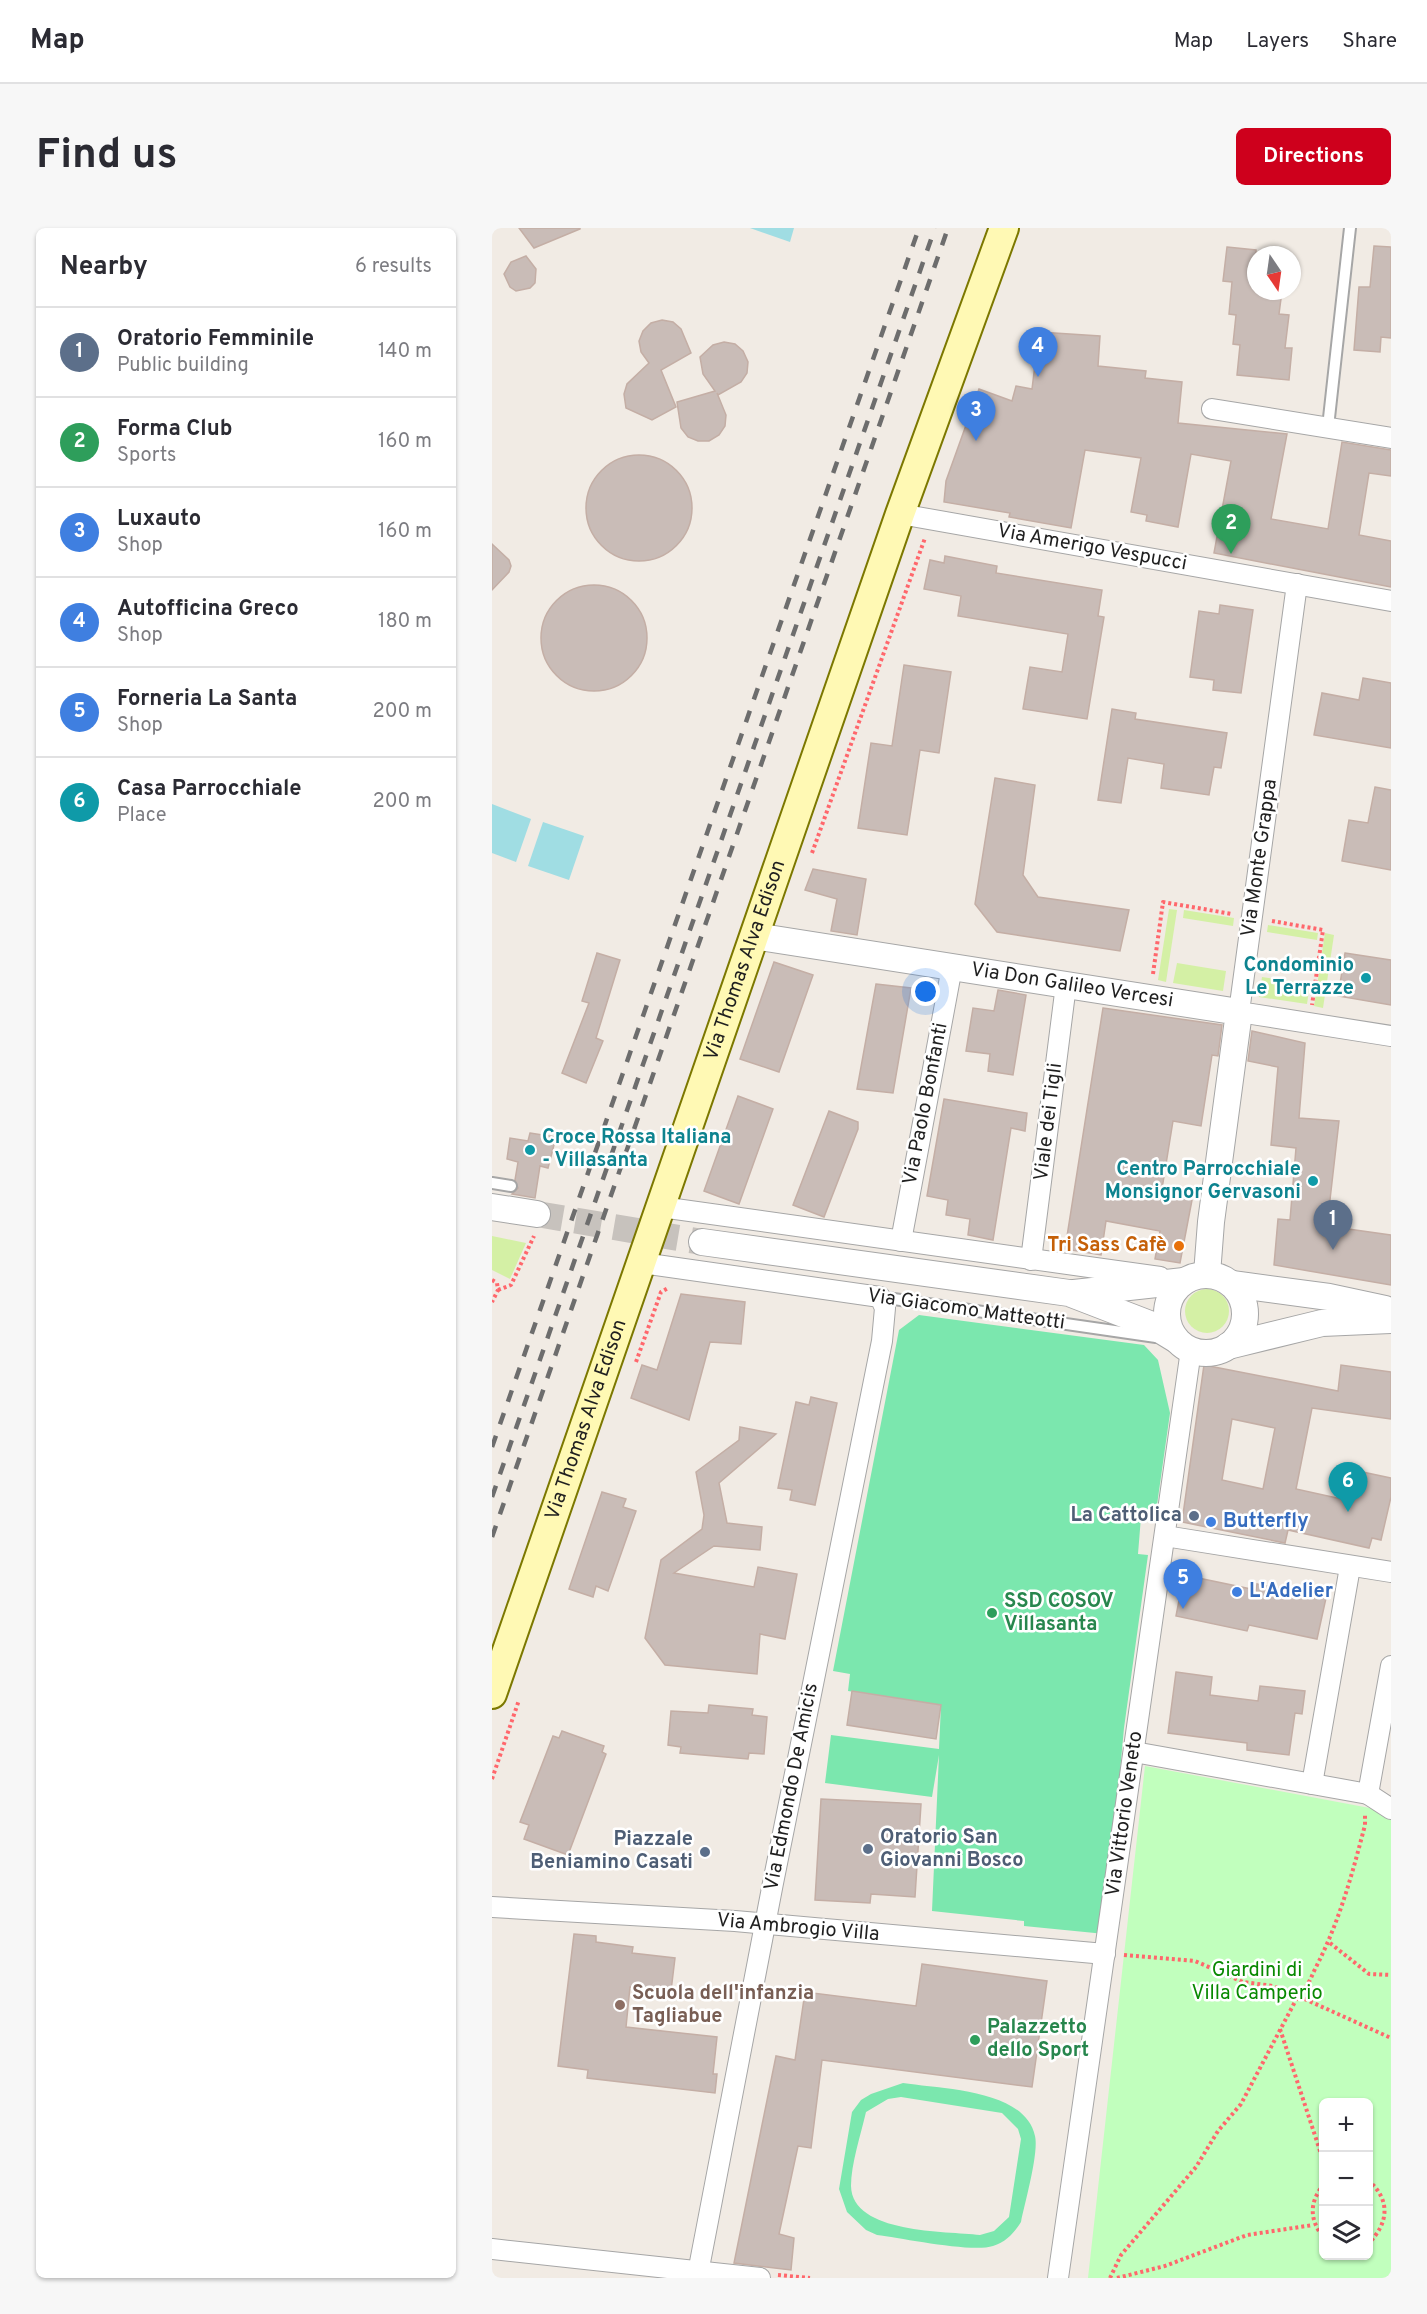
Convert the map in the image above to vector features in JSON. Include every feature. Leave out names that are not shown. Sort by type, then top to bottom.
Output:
[{"type":"main road","name":"Via Thomas Alva Edison","points":[[492,1694],[900,514],[1004,228]]},
{"type":"street","points":[[1212,409],[1391,438]]},
{"type":"street","name":"Via Amerigo Vespucci","points":[[900,514],[1391,601]]},
{"type":"street","name":"Via Monte Grappa","points":[[1195,1277],[1213,1204],[1297,584]]},
{"type":"street","name":"Via Don Galileo Vercesi","points":[[754,936],[1391,1036]]},
{"type":"street","name":"Via Paolo Bonfanti","points":[[901,1241],[952,967]]},
{"type":"street","name":"Viale dei Tigli","points":[[1031,1260],[1066,985]]},
{"type":"street","points":[[492,1207],[536,1223]]},
{"type":"street","points":[[661,1207],[1031,1260],[1223,1278],[1232,1284],[1243,1301],[1245,1316],[1239,1335],[1228,1346]]},
{"type":"street","name":"Via Giacomo Matteotti","points":[[702,1242],[1069,1293],[1152,1325],[1183,1345]]},
{"type":"street","name":"Via Giacomo Matteotti","points":[[642,1263],[880,1298]]},
{"type":"street","points":[[1195,1277],[1172,1293],[1166,1309],[1167,1323],[1183,1345],[1211,1353],[1228,1346],[1322,1323],[1391,1320]]},
{"type":"street","name":"Via Giacomo Matteotti","points":[[1069,1293],[1195,1277]]},
{"type":"street","points":[[1232,1284],[1329,1297],[1391,1311]]},
{"type":"street","name":"Via Edmondo De Amicis","points":[[697,2275],[882,1341],[885,1308],[880,1298]]},
{"type":"street","name":"Via Vittorio Veneto","points":[[1058,2278],[1165,1536],[1183,1345]]},
{"type":"street","points":[[1165,1536],[1391,1572]]},
{"type":"street","points":[[1312,1784],[1350,1567]]},
{"type":"street","points":[[1368,1794],[1391,1666]]},
{"type":"street","points":[[1134,1752],[1368,1794],[1391,1809]]},
{"type":"street","name":"Via Ambrogio Villa","points":[[492,1907],[735,1922],[1104,1954]]},
{"type":"street","points":[[492,2249],[697,2275],[760,2278]]},
{"type":"lane","points":[[1328,427],[1350,228]]},
{"type":"lane","points":[[492,1183],[511,1186]]},
{"type":"lane","name":"Via Giacomo Matteotti","points":[[880,1298],[1183,1345]]},
{"type":"path","points":[[809,862],[930,519]]},
{"type":"path","points":[[498,1290],[511,1285],[536,1223]]},
{"type":"path","points":[[492,1280],[497,1283],[498,1290],[492,1302]]},
{"type":"path","points":[[1110,2278],[1121,2255],[1196,2167],[1218,2131],[1240,2104],[1298,1996],[1306,1988],[1330,1943],[1345,1900],[1365,1825],[1368,1794]]},
{"type":"path","points":[[1330,1943],[1370,1974],[1391,1975]]},
{"type":"path","points":[[1104,1954],[1155,1956],[1195,1961],[1243,1982],[1273,1986],[1391,2038]]},
{"type":"path","points":[[1280,2029],[1319,2152]]},
{"type":"path","points":[[1373,2183],[1380,2188],[1387,2208],[1383,2229],[1373,2239]]},
{"type":"path","points":[[1319,2191],[1312,2204],[1313,2225],[1319,2233]]},
{"type":"path","points":[[1117,2278],[1165,2266],[1247,2235],[1313,2225]]},
{"type":"green space","points":[[1169,909],[1177,910],[1166,982],[1158,980]]},
{"type":"green space","points":[[1184,910],[1234,918],[1233,926],[1183,918]]},
{"type":"green space","points":[[1268,925],[1318,933],[1317,940],[1267,932]]},
{"type":"green space","points":[[1325,933],[1334,935],[1323,1008],[1314,1006]]},
{"type":"green space","points":[[1177,963],[1226,971],[1223,991],[1173,983]]},
{"type":"green space","points":[[1262,977],[1310,984],[1307,1004],[1259,997]]},
{"type":"green space","points":[[492,1236],[526,1243],[510,1279],[492,1270]]},
{"type":"green space","points":[[1207,1289],[1223,1295],[1229,1311],[1223,1327],[1207,1333],[1191,1327],[1185,1311],[1191,1295]]},
{"type":"green space","name":"SSD COSOV Villasanta","points":[[919,1315],[1144,1345],[1158,1360],[1170,1413],[1155,1519],[1141,1517],[1138,1554],[1148,1555],[1124,1728],[1105,1934],[1024,1926],[1024,1921],[932,1911],[939,1755],[932,1797],[825,1783],[831,1735],[939,1749],[941,1705],[848,1691],[850,1674],[833,1671],[899,1330]]},
{"type":"green space","name":"Giardini di Villa Camperio","points":[[1145,1766],[1391,1812],[1391,2278],[1088,2278]]},
{"type":"green space","points":[[903,2083],[959,2090],[999,2100],[1016,2109],[1028,2120],[1036,2144],[1021,2222],[1016,2230],[1002,2242],[993,2246],[970,2248],[877,2235],[866,2230],[847,2212],[839,2189],[852,2112],[861,2100],[871,2094]],"holes":[[[901,2097],[1002,2113],[1018,2129],[1021,2139],[1009,2217],[994,2231],[980,2235],[903,2227],[883,2222],[867,2213],[855,2202],[851,2177],[866,2112],[888,2099]]]},
{"type":"water","points":[[750,228],[794,228],[790,242]]},
{"type":"water","points":[[492,804],[531,819],[516,862],[492,853]]},
{"type":"water","points":[[543,822],[584,836],[569,880],[528,866]]},
{"type":"building","points":[[519,228],[580,228],[580,229],[534,248]]},
{"type":"building","points":[[1374,246],[1391,247],[1391,338],[1381,337],[1380,352],[1354,350],[1359,287],[1370,287]]},
{"type":"building","points":[[1227,247],[1247,249],[1247,300],[1281,300],[1279,314],[1289,315],[1285,348],[1292,348],[1289,380],[1237,375],[1240,345],[1233,344],[1236,315],[1229,314],[1232,282],[1223,281]]},
{"type":"building","points":[[526,256],[536,269],[535,283],[530,288],[516,291],[510,287],[504,274],[511,262]]},
{"type":"building","points":[[662,320],[673,322],[681,329],[691,353],[661,370],[676,407],[652,420],[626,408],[624,394],[627,384],[649,363],[641,352],[639,341],[643,331],[651,323]]},
{"type":"building","points":[[1039,332],[1100,336],[1098,366],[1146,371],[1145,378],[1182,382],[1178,423],[1287,434],[1271,519],[1328,529],[1342,442],[1391,450],[1391,476],[1369,473],[1359,535],[1391,541],[1391,587],[1214,553],[1231,461],[1191,454],[1178,527],[1146,521],[1147,515],[1131,512],[1141,458],[1085,450],[1071,528],[1009,517],[1010,513],[944,502],[946,481],[979,389],[1012,401],[1016,386],[1032,389]]},
{"type":"building","points":[[724,342],[735,344],[743,351],[748,362],[747,373],[741,382],[718,395],[717,393],[726,415],[725,426],[719,435],[709,441],[698,441],[688,437],[681,428],[677,402],[715,391],[703,374],[700,357],[713,345]]},
{"type":"building","points":[[639,455],[659,459],[676,471],[688,488],[692,508],[688,528],[676,545],[659,557],[639,561],[619,557],[602,545],[590,528],[586,508],[590,488],[602,471],[619,459]]},
{"type":"building","points":[[492,544],[509,560],[511,566],[509,572],[492,590]]},
{"type":"building","points":[[945,556],[997,566],[996,573],[1102,590],[1098,616],[1104,617],[1087,719],[1023,709],[1030,667],[1062,672],[1068,634],[958,616],[961,596],[924,589],[930,560],[944,563]]},
{"type":"building","points":[[594,585],[614,589],[631,601],[643,618],[647,638],[643,658],[631,675],[614,687],[594,691],[574,687],[557,675],[545,658],[541,638],[545,618],[557,601],[574,589]]},
{"type":"building","points":[[1220,605],[1253,610],[1241,693],[1213,690],[1214,680],[1190,677],[1199,611],[1219,614]]},
{"type":"building","points":[[904,665],[951,672],[939,753],[920,750],[907,835],[858,828],[871,743],[892,746]]},
{"type":"building","points":[[1363,678],[1391,683],[1391,748],[1314,735],[1322,693],[1359,700]]},
{"type":"building","points":[[1112,709],[1136,713],[1135,719],[1227,733],[1221,768],[1214,767],[1209,795],[1161,788],[1164,764],[1128,758],[1121,803],[1098,800]]},
{"type":"building","points":[[995,778],[1035,785],[1023,875],[1038,897],[1129,910],[1120,951],[997,932],[975,904]]},
{"type":"building","points":[[1375,787],[1391,790],[1391,870],[1342,861],[1349,820],[1368,823]]},
{"type":"building","points":[[813,869],[866,879],[857,935],[831,931],[837,899],[805,890]]},
{"type":"building","points":[[597,953],[620,960],[596,1038],[603,1041],[586,1083],[562,1073],[589,1003],[582,1001]]},
{"type":"building","name":"Condominio Le Terrazze","points":[[1345,953],[1391,960],[1391,1005],[1338,996]]},
{"type":"building","points":[[774,962],[813,975],[779,1072],[740,1059]]},
{"type":"building","points":[[876,984],[911,988],[893,1093],[857,1089]]},
{"type":"building","points":[[998,990],[1026,995],[1013,1075],[988,1071],[990,1054],[966,1051],[973,1008],[994,1011]]},
{"type":"building","points":[[1103,1008],[1222,1025],[1218,1056],[1212,1055],[1201,1126],[1173,1121],[1161,1195],[1192,1200],[1180,1263],[1155,1259],[1160,1231],[1106,1221],[1101,1255],[1065,1249]]},
{"type":"building","points":[[1252,1031],[1305,1043],[1299,1118],[1339,1121],[1327,1226],[1391,1235],[1391,1285],[1274,1265],[1278,1219],[1290,1220],[1296,1148],[1271,1145],[1278,1067],[1248,1061]]},
{"type":"building","points":[[738,1096],[773,1109],[739,1204],[704,1191]]},
{"type":"building","points":[[944,1099],[1027,1113],[1025,1131],[1011,1128],[993,1240],[968,1235],[970,1219],[946,1215],[948,1200],[927,1196]]},
{"type":"building","points":[[829,1111],[858,1122],[858,1129],[824,1217],[793,1205]]},
{"type":"building","name":"Croce Rossa Italiana - Villasanta","points":[[530,1133],[556,1137],[548,1168],[540,1166],[535,1198],[512,1194],[518,1188],[515,1180],[518,1162],[507,1159],[510,1138],[528,1141]]},
{"type":"building","points":[[681,1294],[745,1302],[741,1344],[710,1342],[689,1420],[631,1398],[642,1365],[657,1370]]},
{"type":"building","points":[[1204,1365],[1338,1391],[1341,1365],[1391,1372],[1391,1419],[1312,1408],[1296,1489],[1346,1500],[1353,1470],[1391,1478],[1391,1497],[1381,1540],[1372,1538],[1369,1548],[1288,1530],[1285,1543],[1182,1522]],"holes":[[[1232,1419],[1275,1428],[1263,1489],[1222,1480]]]},
{"type":"building","points":[[811,1397],[837,1403],[815,1505],[790,1500],[792,1490],[778,1488],[796,1402],[809,1405]]},
{"type":"building","points":[[740,1427],[776,1434],[719,1483],[727,1523],[762,1527],[760,1550],[714,1546],[674,1573],[754,1587],[758,1567],[797,1574],[785,1639],[760,1634],[757,1674],[665,1665],[645,1638],[661,1560],[702,1529],[704,1515],[696,1472],[739,1440]]},
{"type":"building","points":[[602,1492],[626,1499],[623,1507],[636,1511],[608,1591],[596,1586],[593,1597],[569,1589]]},
{"type":"building","points":[[1184,1575],[1256,1590],[1257,1584],[1326,1598],[1317,1639],[1249,1625],[1247,1631],[1176,1616]]},
{"type":"building","points":[[1176,1672],[1212,1677],[1210,1695],[1258,1701],[1260,1686],[1305,1691],[1302,1714],[1295,1713],[1289,1755],[1247,1750],[1247,1743],[1168,1733]]},
{"type":"building","points":[[852,1691],[941,1705],[936,1739],[847,1725]]},
{"type":"building","points":[[709,1705],[753,1709],[752,1715],[767,1717],[764,1754],[749,1753],[748,1759],[680,1753],[681,1747],[668,1745],[671,1711],[708,1713]]},
{"type":"building","points":[[562,1731],[604,1746],[602,1752],[606,1754],[568,1855],[524,1839],[529,1825],[520,1822],[553,1736],[559,1738]]},
{"type":"building","name":"Oratorio San Giovanni Bosco","points":[[821,1799],[921,1804],[915,1897],[871,1894],[870,1903],[815,1900]]},
{"type":"building","points":[[574,1934],[596,1936],[596,1942],[633,1947],[632,1953],[675,1958],[671,1991],[630,1987],[626,2027],[717,2037],[713,2074],[717,2074],[715,2093],[587,2078],[588,2070],[558,2066]]},
{"type":"building","points":[[922,1964],[1047,1981],[1032,2087],[822,2060],[811,2148],[798,2146],[779,2234],[794,2238],[791,2270],[734,2263],[776,2056],[795,2060],[805,1992],[916,2006]]},
{"type":"tunnel","points":[[537,1214],[702,1242]]},
{"type":"railway","points":[[492,1447],[919,228]]},
{"type":"railway","points":[[492,1497],[935,228]]},
{"type":"railway","points":[[492,1537],[948,228]]},
{"type":"place","name":"Autofficina Greco","points":[[1038,377]]},
{"type":"place","name":"Luxauto","points":[[976,441]]},
{"type":"place","name":"Forma Club","points":[[1231,554]]},
{"type":"place","name":"Condominio Le Terrazze","points":[[1366,978]]},
{"type":"place","name":"Croce Rossa Italiana - Villasanta","points":[[530,1150]]},
{"type":"place","name":"Centro Parrocchiale Monsignor Gervasoni","points":[[1313,1181]]},
{"type":"place","name":"Tri Sass Cafè","points":[[1179,1246]]},
{"type":"place","name":"Oratorio Femminile","points":[[1333,1250]]},
{"type":"place","name":"Casa Parrocchiale","points":[[1348,1512]]},
{"type":"place","name":"La Cattolica","points":[[1194,1516]]},
{"type":"place","name":"Butterfly","points":[[1211,1522]]},
{"type":"place","name":"L'Adelier","points":[[1237,1592]]},
{"type":"place","name":"Forneria La Santa","points":[[1183,1609]]},
{"type":"place","name":"SSD COSOV Villasanta","points":[[992,1613]]},
{"type":"place","name":"Oratorio San Giovanni Bosco","points":[[868,1849]]},
{"type":"place","name":"Piazzale Beniamino Casati","points":[[705,1852]]},
{"type":"place","name":"Scuola dell'infanzia Tagliabue","points":[[620,2005]]},
{"type":"place","name":"Palazzetto dello Sport","points":[[975,2040]]}]
